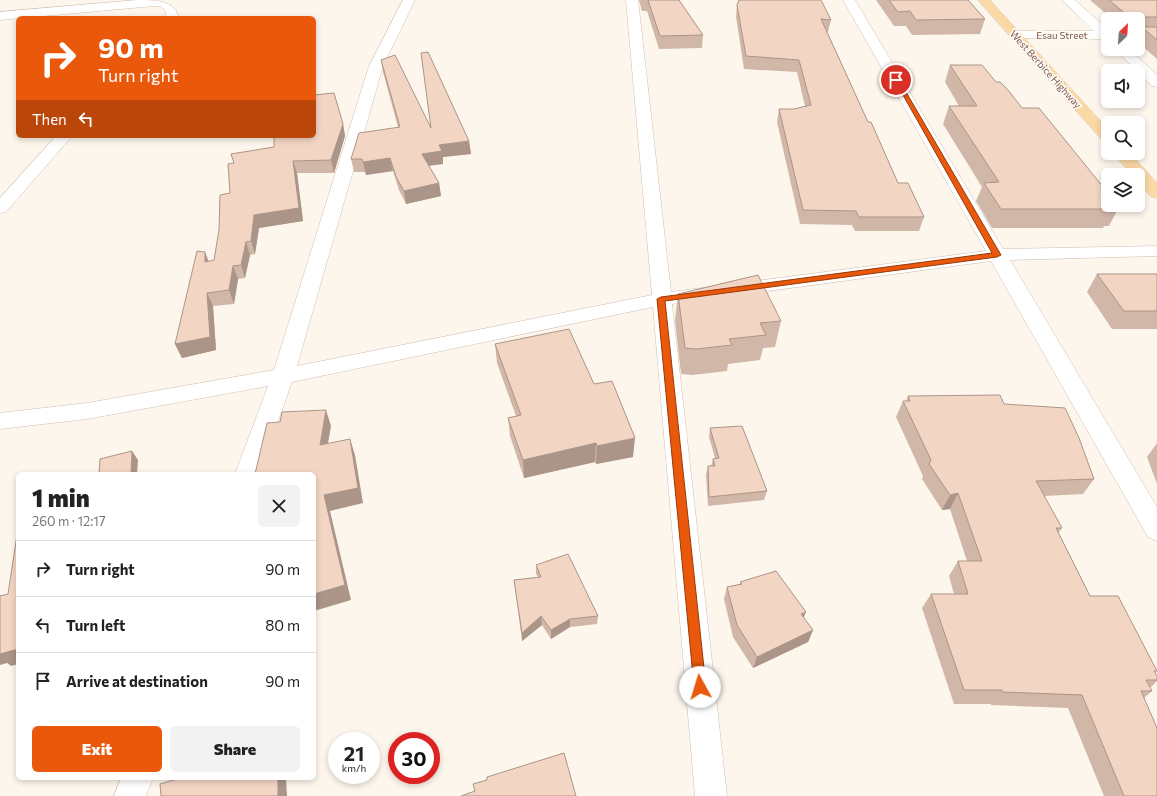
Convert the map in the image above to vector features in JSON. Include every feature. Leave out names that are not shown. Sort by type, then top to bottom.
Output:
[{"type":"main road","name":"West Berbice Highway","points":[[984,0],[1101,130]]},
{"type":"main road","points":[[1127,160],[1157,193]]},
{"type":"street","points":[[248,472],[282,376],[376,66],[409,0]]},
{"type":"street","points":[[632,0],[711,796]]},
{"type":"street","points":[[849,0],[1157,530]]},
{"type":"street","points":[[1068,0],[1101,30]]},
{"type":"street","points":[[0,16],[145,1],[163,3],[171,8],[172,16]]},
{"type":"street","name":"Esau Street","points":[[1015,35],[1101,36]]},
{"type":"street","points":[[1128,56],[1157,83]]},
{"type":"street","points":[[0,208],[62,138]]},
{"type":"street","points":[[0,421],[87,411],[282,376],[661,299],[997,255],[1157,251]]},
{"type":"street","points":[[130,796],[136,780]]},
{"type":"building","points":[[648,0],[679,0],[703,35],[660,36]]},
{"type":"building","points":[[739,0],[821,0],[831,20],[821,19],[868,122],[871,122],[898,183],[908,183],[924,217],[859,217],[856,211],[803,210],[779,109],[794,109],[811,105],[799,60],[746,56],[737,5]]},
{"type":"building","points":[[889,0],[968,0],[985,19],[916,20],[910,11],[898,12]]},
{"type":"building","points":[[1109,0],[1157,0],[1157,17],[1145,17],[1145,12],[1124,12]]},
{"type":"building","points":[[1145,27],[1157,27],[1157,40],[1145,30]]},
{"type":"building","points":[[428,52],[469,141],[439,145],[442,151],[422,154],[439,183],[404,191],[396,177],[390,158],[363,162],[362,159],[351,159],[359,133],[400,127],[381,60],[395,55],[431,128],[421,53]]},
{"type":"building","points":[[950,65],[982,65],[996,82],[1000,82],[1008,90],[1022,108],[1039,108],[1101,184],[1101,209],[1001,209],[984,183],[999,182],[949,106],[977,106]]},
{"type":"building","points":[[334,93],[343,124],[331,160],[293,161],[299,208],[254,215],[251,241],[246,242],[241,265],[233,266],[229,290],[207,293],[210,337],[175,344],[197,251],[205,252],[205,262],[214,260],[219,230],[220,195],[230,193],[228,164],[234,163],[231,154],[274,147],[274,138],[316,138],[316,95]]},
{"type":"building","points":[[1097,274],[1157,274],[1157,311],[1124,311]]},
{"type":"building","points":[[758,275],[781,321],[760,323],[766,335],[729,339],[732,345],[696,349],[685,348],[678,294]]},
{"type":"building","points":[[569,329],[594,384],[612,381],[635,438],[597,446],[596,443],[523,460],[508,418],[521,415],[495,344]]},
{"type":"building","points":[[1000,395],[1004,404],[1065,408],[1079,438],[1094,479],[1036,481],[1062,528],[1056,528],[1090,596],[1118,596],[1157,671],[1154,671],[1157,676],[1157,680],[1146,680],[1152,691],[1141,691],[1157,728],[1157,796],[1124,796],[1082,695],[1002,692],[1002,690],[964,690],[931,594],[968,594],[958,561],[982,561],[958,493],[950,495],[929,464],[931,460],[903,401],[910,401],[908,396]]},
{"type":"building","points":[[326,410],[320,445],[350,439],[358,488],[324,495],[345,585],[316,593],[316,472],[255,472],[267,423],[280,422],[282,412]]},
{"type":"building","points":[[742,426],[767,491],[709,497],[708,466],[715,466],[713,459],[719,458],[710,428]]},
{"type":"building","points":[[132,451],[131,472],[99,472],[100,459]]},
{"type":"building","points":[[16,542],[16,650],[0,654],[0,596],[8,594]]},
{"type":"building","points":[[568,554],[598,616],[570,619],[551,630],[541,616],[522,633],[514,580],[541,577],[536,565]]},
{"type":"building","points":[[776,571],[806,612],[801,614],[813,630],[757,657],[737,625],[727,587],[742,584],[740,582]]},
{"type":"building","points":[[564,753],[576,796],[461,796],[475,791],[473,784],[487,780],[487,777]]},
{"type":"building","points":[[174,780],[278,780],[278,796],[161,796],[160,784]]},
{"type":"route","points":[[700,687],[661,299],[997,255],[896,80]]}]
